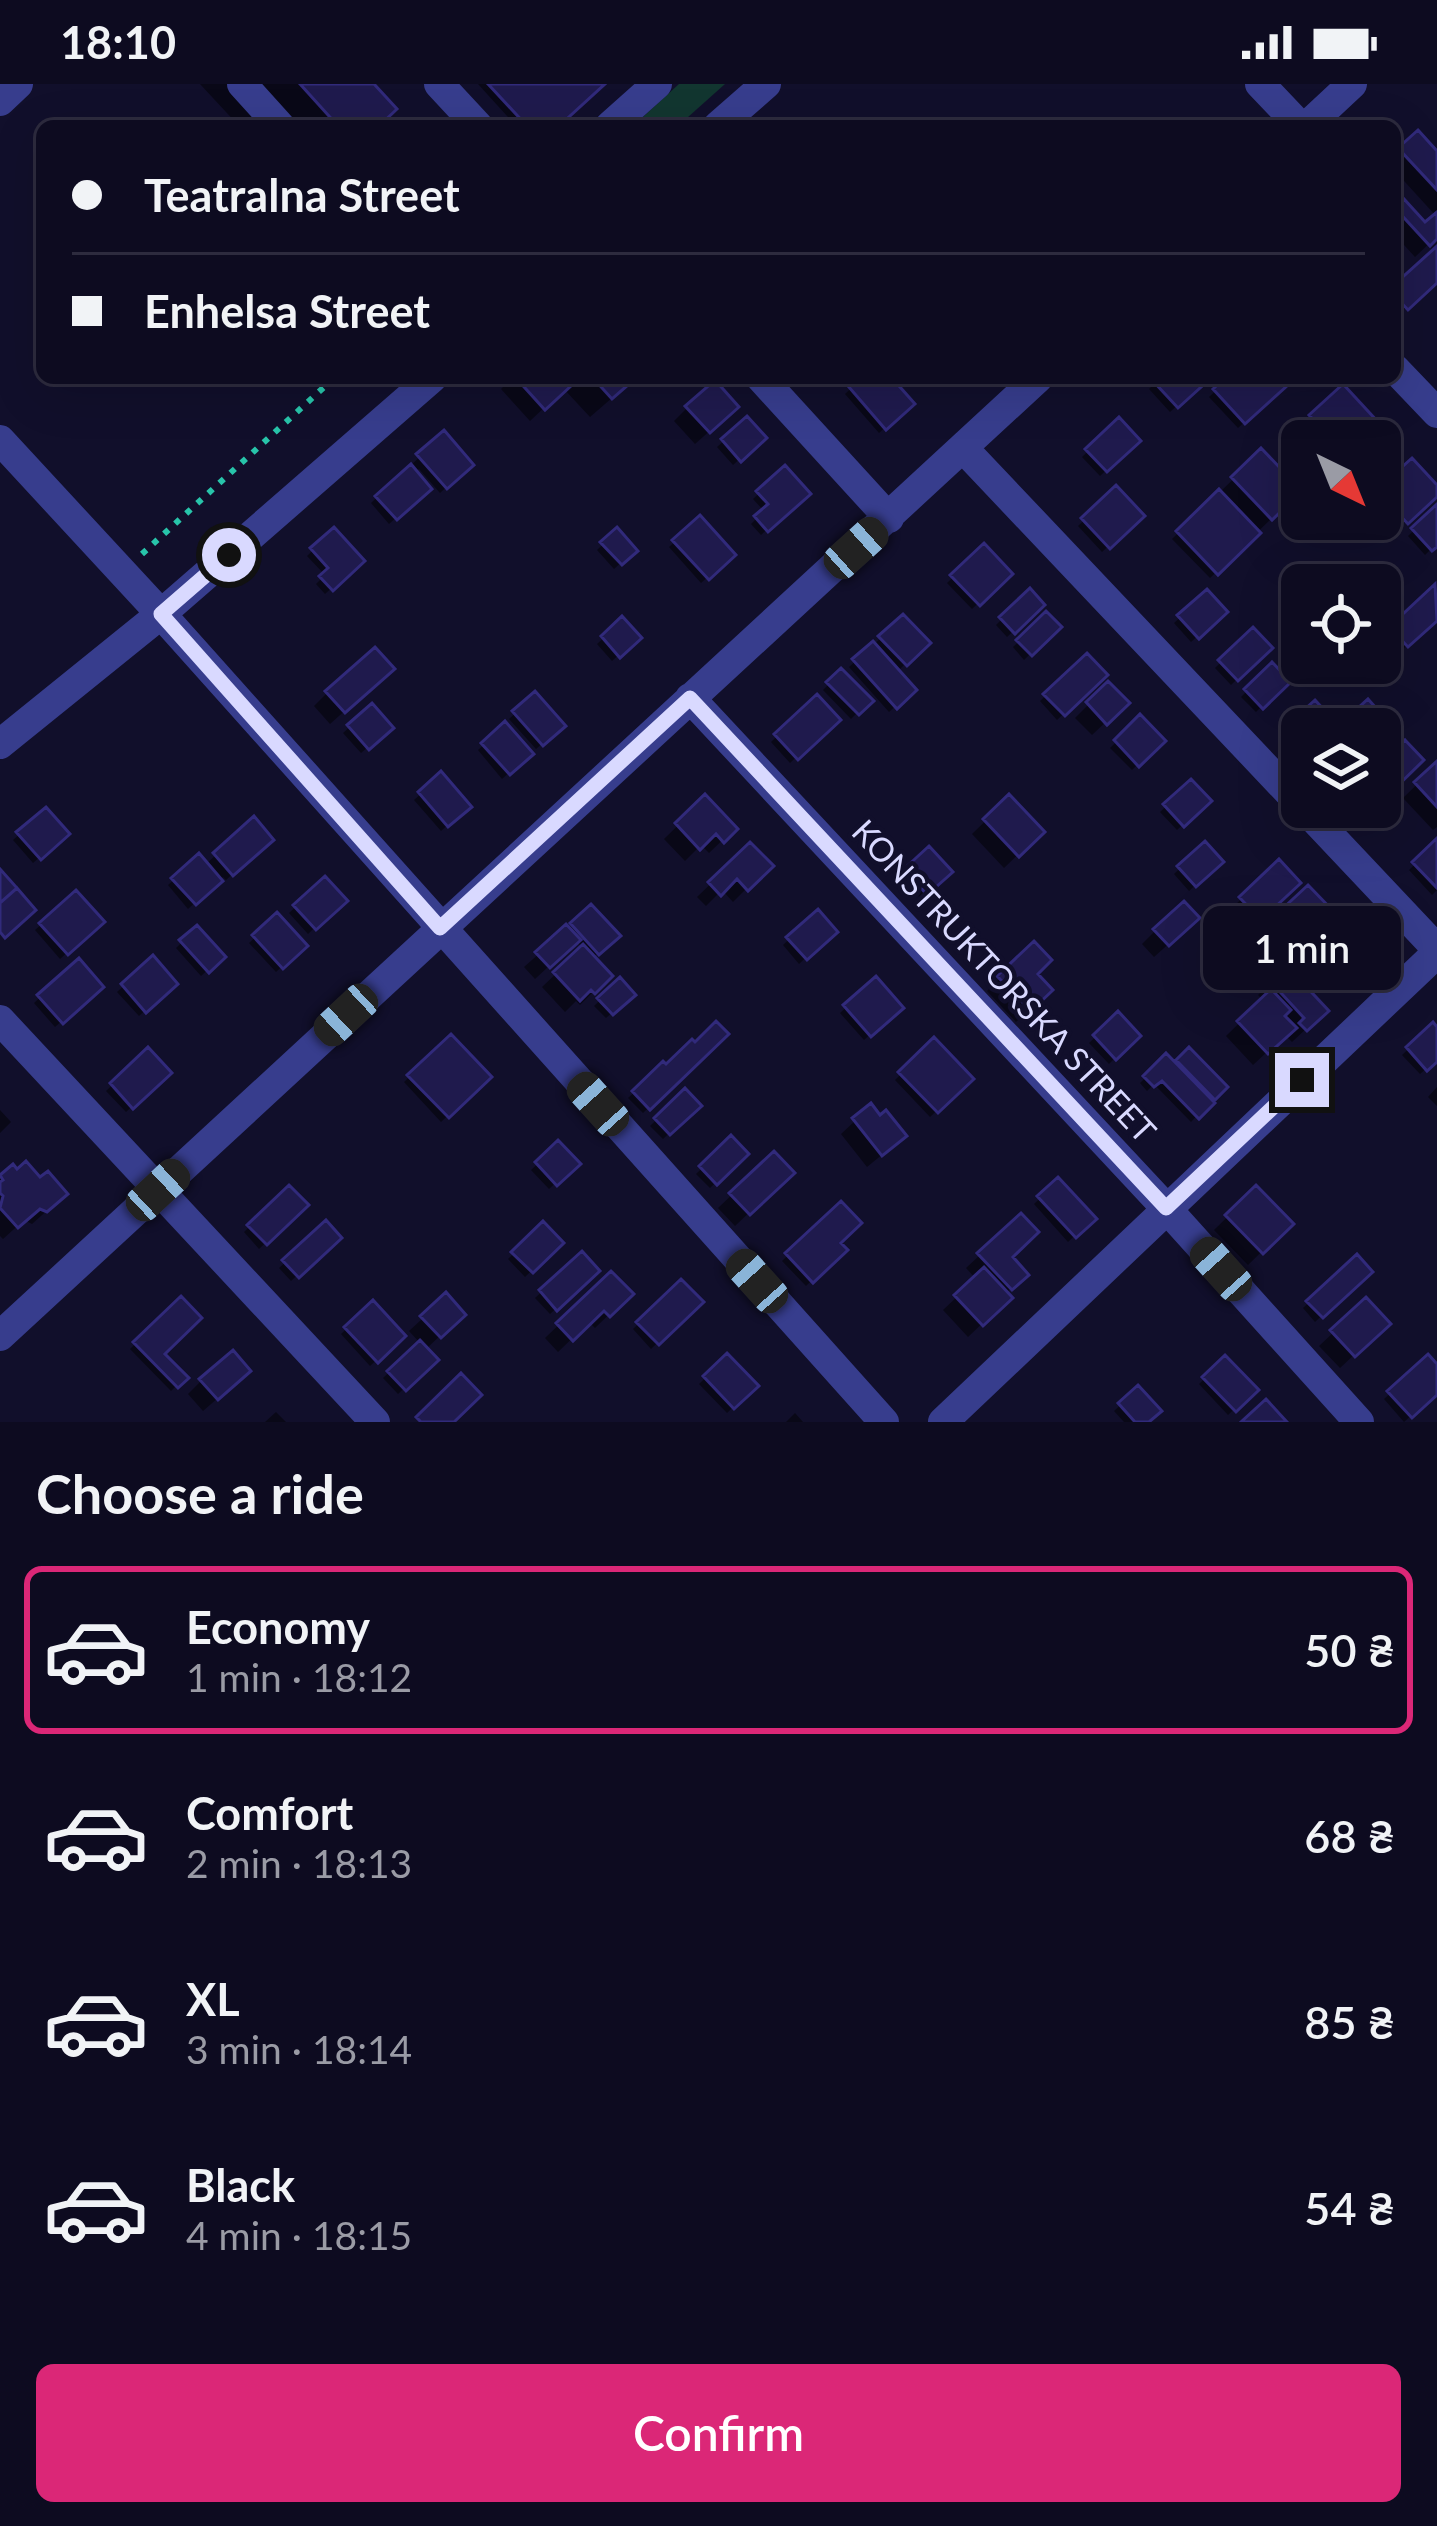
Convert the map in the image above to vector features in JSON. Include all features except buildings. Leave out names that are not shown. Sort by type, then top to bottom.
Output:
[{"type":"street","points":[[0,101],[18,84]]},
{"type":"street","points":[[242,84],[275,120]]},
{"type":"street","points":[[617,120],[656,84]]},
{"type":"street","points":[[725,120],[766,84]]},
{"type":"street","points":[[1260,84],[1297,120]]},
{"type":"street","points":[[1310,120],[1352,84]]},
{"type":"street","points":[[441,85],[473,120]]},
{"type":"street","points":[[1401,375],[1437,412]]},
{"type":"street","points":[[0,744],[161,614],[426,384]]},
{"type":"street","points":[[766,384],[889,518]]},
{"type":"street","points":[[0,1336],[1032,384]]},
{"type":"street","points":[[0,440],[884,1422]]},
{"type":"street","points":[[963,448],[1281,785]]},
{"type":"street","name":"KONSTRUKTORSKA STREET","points":[[690,698],[1359,1422]]},
{"type":"street","points":[[943,1422],[1437,951],[1322,828]]},
{"type":"street","points":[[0,1020],[375,1422]]},
{"type":"path","points":[[122,573],[327,384]]},
{"type":"green space","points":[[679,84],[725,84],[685,120],[640,120]]},
{"type":"route","points":[[229,555],[161,614],[440,928],[690,698],[1166,1208],[1302,1080]]}]
